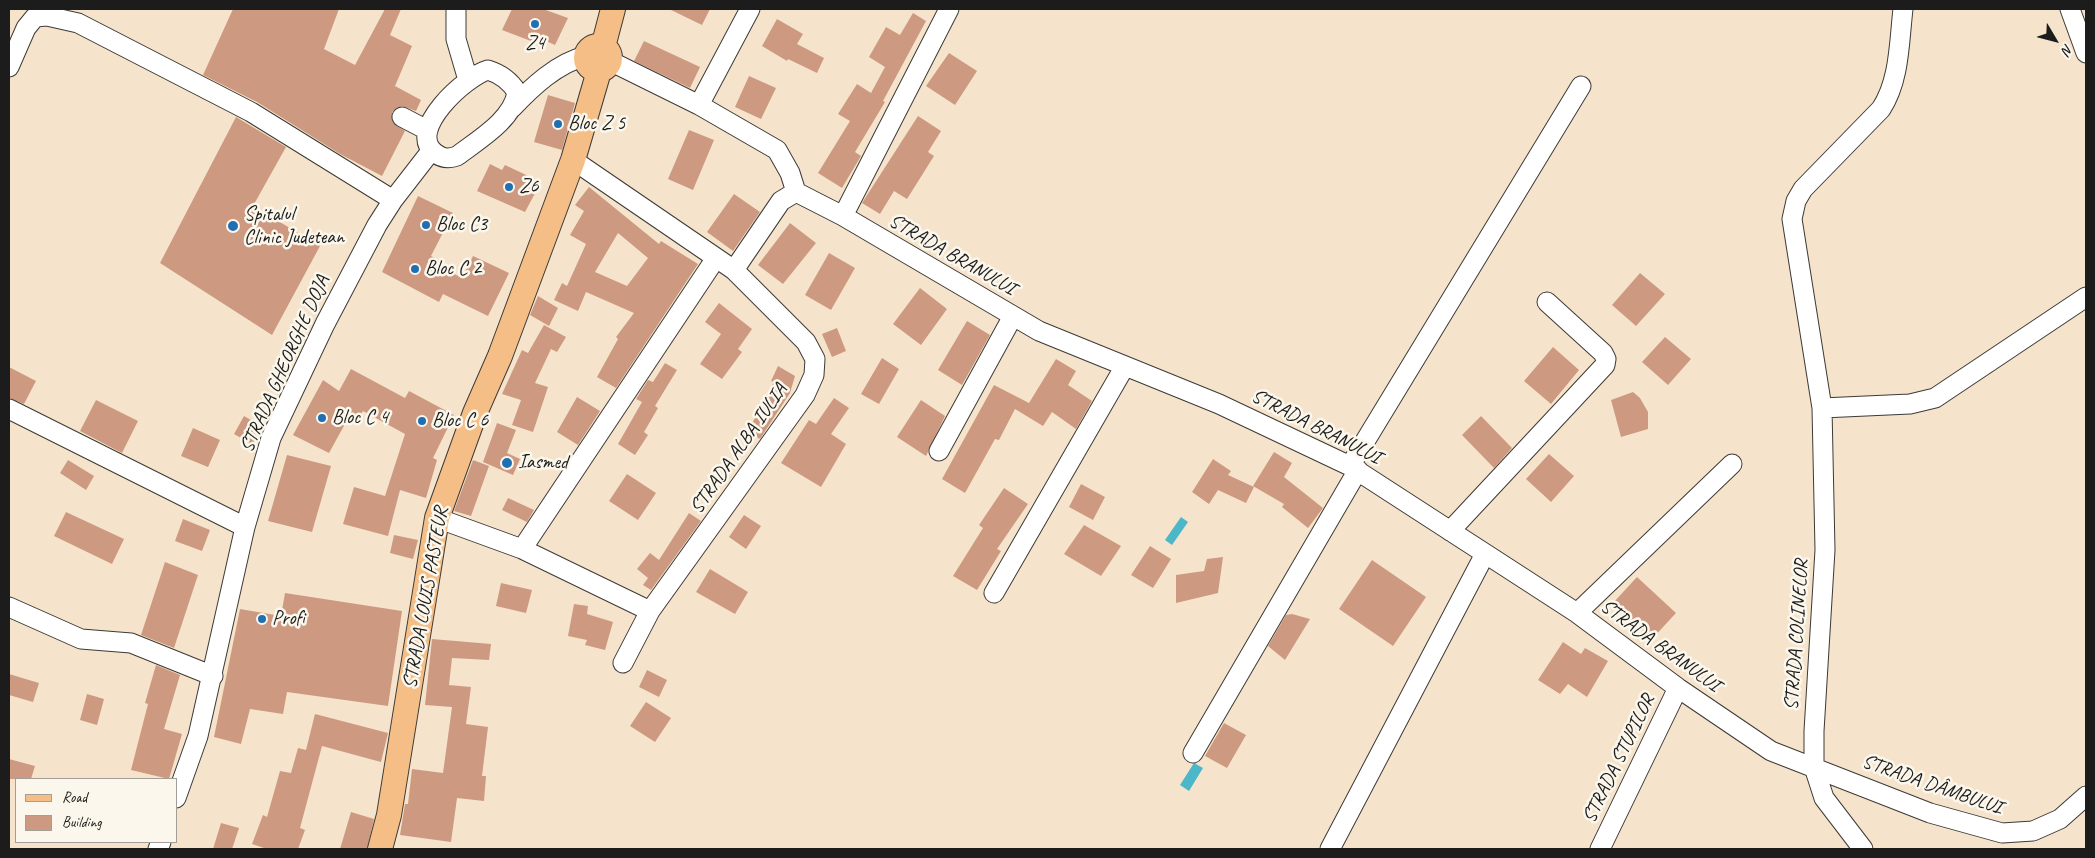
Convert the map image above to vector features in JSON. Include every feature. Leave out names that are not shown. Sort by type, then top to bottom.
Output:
[{"type":"main road","name":"STRADA LOUIS PASTEUR","points":[[380,849],[389,815],[437,518],[475,413],[500,356],[573,160],[613,9]]},
{"type":"street","points":[[456,9],[454,29],[468,80]]},
{"type":"street","points":[[699,105],[750,9]]},
{"type":"street","points":[[843,216],[949,9]]},
{"type":"street","name":"STRADA COLINELOR","points":[[1863,849],[1824,798],[1814,767],[1814,731],[1825,550],[1822,408],[1792,219],[1796,201],[1802,189],[1889,97],[1894,83],[1903,9]]},
{"type":"street","points":[[2070,9],[2086,53]]},
{"type":"street","points":[[9,67],[26,28],[35,17],[47,16],[78,23],[251,112],[393,200]]},
{"type":"street","points":[[462,59],[473,66],[497,73],[510,83],[517,92],[512,108]]},
{"type":"street","points":[[488,70],[479,72],[468,80],[435,115],[427,130],[426,136],[432,150],[443,158],[457,156],[502,120],[537,84],[569,62],[599,59],[699,105],[777,150],[790,173],[796,192],[781,201],[734,270],[573,160]]},
{"type":"street","points":[[510,83],[537,84]]},
{"type":"street","points":[[1193,753],[1354,468],[1581,86]]},
{"type":"street","points":[[402,117],[427,130]]},
{"type":"street","name":"STRADA GHEORGHE DOJA","points":[[178,792],[198,736],[245,527],[271,438],[325,324],[377,225],[393,200],[432,150]]},
{"type":"street","name":"STRADA BRANULUI","points":[[796,192],[843,216],[1039,331],[1226,407],[1354,468],[1577,613],[1678,688],[1771,751],[1814,767]]},
{"type":"street","points":[[522,549],[716,258]]},
{"type":"street","name":"STRADA ALBA IULIA","points":[[623,663],[650,611],[806,395],[814,374],[815,360],[806,342],[734,270]]},
{"type":"street","points":[[1822,408],[1910,404],[1934,398],[2086,297]]},
{"type":"street","points":[[1450,531],[1605,365],[1606,359],[1603,353],[1547,302]]},
{"type":"street","points":[[939,451],[1013,316]]},
{"type":"street","points":[[994,593],[1125,366]]},
{"type":"street","points":[[9,409],[245,527]]},
{"type":"street","points":[[1577,613],[1732,464]]},
{"type":"street","points":[[437,518],[522,549],[650,611]]},
{"type":"street","points":[[1330,849],[1485,554]]},
{"type":"street","points":[[9,607],[81,639],[131,643],[213,676]]},
{"type":"street","name":"STRADA STUPILOR","points":[[1600,849],[1678,688]]},
{"type":"street","name":"STRADA DÂMBULUI","points":[[1814,767],[1930,813],[2002,833],[2033,831],[2060,819],[2086,796]]},
{"type":"water","points":[[1181,517],[1188,522],[1172,545],[1165,540]]},
{"type":"water","points":[[1194,763],[1203,768],[1189,791],[1180,785]]},
{"type":"building","points":[[233,9],[339,9],[324,49],[355,65],[385,9],[401,9],[390,35],[412,46],[395,86],[421,100],[416,111],[402,106],[392,112],[393,123],[405,131],[382,176],[340,154],[257,102],[203,75]]},
{"type":"building","name":"Z4","points":[[512,9],[543,9],[568,18],[555,45],[546,41],[544,46],[502,30]]},
{"type":"building","points":[[669,9],[710,9],[702,25]]},
{"type":"building","points":[[913,13],[926,21],[883,101],[885,102],[855,152],[861,156],[842,188],[818,173],[850,121],[838,114],[857,84],[871,93],[885,67],[869,57],[886,27],[900,35]]},
{"type":"building","points":[[777,19],[803,34],[797,44],[824,58],[817,73],[788,59],[787,61],[762,46]]},
{"type":"building","points":[[644,41],[700,67],[690,88],[634,61]]},
{"type":"building","points":[[949,53],[977,71],[955,105],[926,86]]},
{"type":"building","points":[[749,76],[776,88],[761,119],[735,107]]},
{"type":"building","name":"Bloc Z 5","points":[[548,95],[575,103],[562,150],[534,142]]},
{"type":"building","points":[[918,116],[941,131],[928,152],[934,156],[907,199],[894,191],[880,214],[862,203]]},
{"type":"building","name":"Spitalul Clinic Judetean","points":[[236,117],[286,147],[253,206],[320,246],[272,335],[160,263]]},
{"type":"building","points":[[689,130],[714,140],[693,190],[668,179]]},
{"type":"building","name":"Z6","points":[[490,164],[502,170],[505,165],[541,182],[525,212],[477,191]]},
{"type":"building","points":[[589,187],[659,244],[661,241],[698,264],[616,388],[597,377],[618,339],[616,337],[634,313],[586,292],[578,311],[554,300],[562,283],[567,286],[586,244],[570,235],[584,211],[575,205]],"holes":[[[618,233],[648,258],[627,286],[595,272]]]},
{"type":"building","points":[[734,194],[760,212],[733,251],[707,232]]},
{"type":"building","points":[[418,196],[453,213],[431,256],[443,262],[441,267],[462,278],[473,256],[509,273],[488,316],[443,294],[439,302],[382,272]]},
{"type":"building","points":[[790,223],[816,243],[783,284],[758,265]]},
{"type":"building","points":[[829,253],[855,268],[831,310],[805,295]]},
{"type":"building","points":[[1640,273],[1665,294],[1636,326],[1612,305]]},
{"type":"building","points":[[920,288],[947,309],[921,345],[893,324]]},
{"type":"building","points":[[538,296],[558,308],[549,326],[530,315]]},
{"type":"building","points":[[719,303],[752,329],[738,349],[742,352],[722,379],[700,364],[721,334],[705,322]]},
{"type":"building","points":[[967,321],[990,335],[962,385],[938,370]]},
{"type":"building","points":[[544,325],[566,337],[557,352],[551,349],[535,383],[548,387],[533,432],[512,425],[521,400],[502,394],[522,350],[528,353]]},
{"type":"building","points":[[837,328],[846,351],[832,357],[822,334]]},
{"type":"building","points":[[1665,337],[1691,359],[1668,385],[1642,362]]},
{"type":"building","points":[[1553,347],[1579,370],[1551,404],[1524,381]]},
{"type":"building","points":[[882,358],[899,369],[879,404],[861,394]]},
{"type":"building","points":[[1056,359],[1076,371],[1068,385],[1092,401],[1076,429],[1052,412],[1043,426],[1015,409],[999,440],[995,439],[965,493],[942,479],[994,385],[1029,403]]},
{"type":"building","points":[[665,363],[677,370],[655,406],[658,408],[644,432],[648,435],[635,455],[618,444],[642,402],[636,399],[648,380],[653,382]]},
{"type":"building","points":[[778,366],[795,376],[790,393],[760,439],[748,431],[774,382],[771,381]]},
{"type":"building","points":[[9,367],[36,381],[24,404],[9,398]]},
{"type":"building","points":[[351,369],[405,398],[409,391],[454,415],[433,458],[437,460],[426,498],[400,490],[388,536],[343,524],[354,487],[385,496],[405,434],[363,411],[359,417],[351,413],[329,453],[293,435],[323,380],[339,391]]},
{"type":"building","points":[[1633,392],[1640,398],[1648,412],[1648,429],[1621,437],[1611,400]]},
{"type":"building","points":[[577,397],[600,411],[578,445],[557,432]]},
{"type":"building","points":[[834,398],[849,408],[831,434],[846,444],[821,487],[781,463],[809,420],[816,424]]},
{"type":"building","points":[[96,400],[138,421],[122,453],[80,431]]},
{"type":"building","points":[[921,400],[945,416],[926,456],[897,437]]},
{"type":"building","points":[[244,416],[263,427],[253,445],[234,434]]},
{"type":"building","points":[[1481,416],[1512,448],[1494,468],[1462,435]]},
{"type":"building","points":[[497,423],[516,430],[507,453],[520,459],[513,475],[483,462]]},
{"type":"building","points":[[193,428],[220,440],[208,467],[181,456]]},
{"type":"building","points":[[1274,452],[1292,463],[1284,477],[1323,508],[1308,528],[1282,507],[1284,504],[1253,486]]},
{"type":"building","points":[[1549,454],[1574,476],[1551,502],[1526,479]]},
{"type":"building","points":[[287,455],[331,466],[312,532],[268,521]]},
{"type":"building","points":[[1213,459],[1231,471],[1228,475],[1254,487],[1246,503],[1218,490],[1209,504],[1192,492]]},
{"type":"building","points":[[68,460],[94,476],[86,490],[60,473]]},
{"type":"building","points":[[473,460],[489,466],[471,516],[454,511]]},
{"type":"building","points":[[627,474],[656,493],[638,520],[609,501]]},
{"type":"building","points":[[1081,484],[1105,497],[1093,520],[1069,507]]},
{"type":"building","points":[[1004,488],[1028,504],[997,549],[1001,551],[977,590],[953,576],[983,528],[979,525]]},
{"type":"building","points":[[508,498],[534,510],[527,522],[502,510]]},
{"type":"building","points":[[66,512],[124,539],[112,564],[54,536]]},
{"type":"building","points":[[689,513],[701,521],[651,590],[643,585],[648,578],[637,569],[650,553],[659,560]]},
{"type":"building","points":[[744,515],[761,526],[746,549],[729,537]]},
{"type":"building","points":[[183,519],[210,530],[202,551],[175,541]]},
{"type":"building","points":[[1084,525],[1121,546],[1101,576],[1064,554]]},
{"type":"building","points":[[394,535],[418,540],[413,559],[390,553]]},
{"type":"building","points":[[1150,546],[1171,559],[1153,588],[1131,575]]},
{"type":"building","points":[[1223,557],[1218,593],[1176,603],[1176,575],[1204,571],[1207,559]]},
{"type":"building","points":[[1372,560],[1426,597],[1393,646],[1339,609]]},
{"type":"building","points":[[165,562],[198,575],[174,648],[141,635]]},
{"type":"building","points":[[710,569],[748,592],[735,614],[696,592]]},
{"type":"building","points":[[1637,577],[1676,613],[1652,639],[1613,603]]},
{"type":"building","points":[[501,583],[532,590],[526,613],[496,606]]},
{"type":"building","points":[[285,593],[402,611],[388,706],[287,692],[283,714],[250,709],[241,744],[214,737],[240,609],[281,616]]},
{"type":"building","points":[[574,604],[588,606],[587,614],[613,622],[605,650],[585,645],[587,640],[568,636]]},
{"type":"building","points":[[1292,614],[1310,619],[1285,660],[1268,646],[1286,615]]},
{"type":"building","points":[[432,639],[491,644],[489,660],[452,658],[449,685],[471,687],[466,724],[488,727],[482,776],[486,776],[484,801],[457,798],[451,842],[400,835],[405,804],[408,804],[412,769],[443,773],[452,707],[425,705]]},
{"type":"building","points":[[1563,642],[1581,654],[1585,648],[1608,661],[1587,697],[1568,684],[1560,694],[1538,680]]},
{"type":"building","points":[[156,665],[180,675],[164,729],[182,734],[169,778],[131,770],[148,704],[145,703]]},
{"type":"building","points":[[647,670],[667,680],[659,697],[639,687]]},
{"type":"building","points":[[9,674],[39,683],[33,702],[9,695]]},
{"type":"building","points":[[87,694],[104,699],[97,725],[80,720]]},
{"type":"building","points":[[646,702],[671,718],[655,742],[630,726]]},
{"type":"building","points":[[315,714],[388,733],[381,762],[322,746],[300,828],[305,830],[298,849],[267,849],[252,844],[263,815],[267,817],[280,771],[291,773],[298,748],[306,750]]},
{"type":"building","points":[[1224,723],[1246,735],[1227,768],[1205,756]]},
{"type":"building","points":[[9,759],[35,766],[31,778],[9,779]]},
{"type":"building","points":[[351,812],[374,819],[367,849],[340,849]]},
{"type":"building","points":[[221,823],[239,828],[232,849],[213,849]]},
{"type":"place","name":"Z4","points":[[535,24]]},
{"type":"place","name":"Bloc Z 5","points":[[558,124]]},
{"type":"place","name":"Z6","points":[[509,187]]},
{"type":"place","name":"Bloc C3","points":[[426,225]]},
{"type":"place","name":"Spitalul Clinic Judetean","points":[[233,226]]},
{"type":"place","name":"Bloc C 2","points":[[415,269]]},
{"type":"place","name":"Bloc C 4","points":[[322,418]]},
{"type":"place","name":"Bloc C 6","points":[[422,421]]},
{"type":"place","name":"Iasmed","points":[[507,463]]},
{"type":"place","name":"Profi","points":[[262,619]]}]
